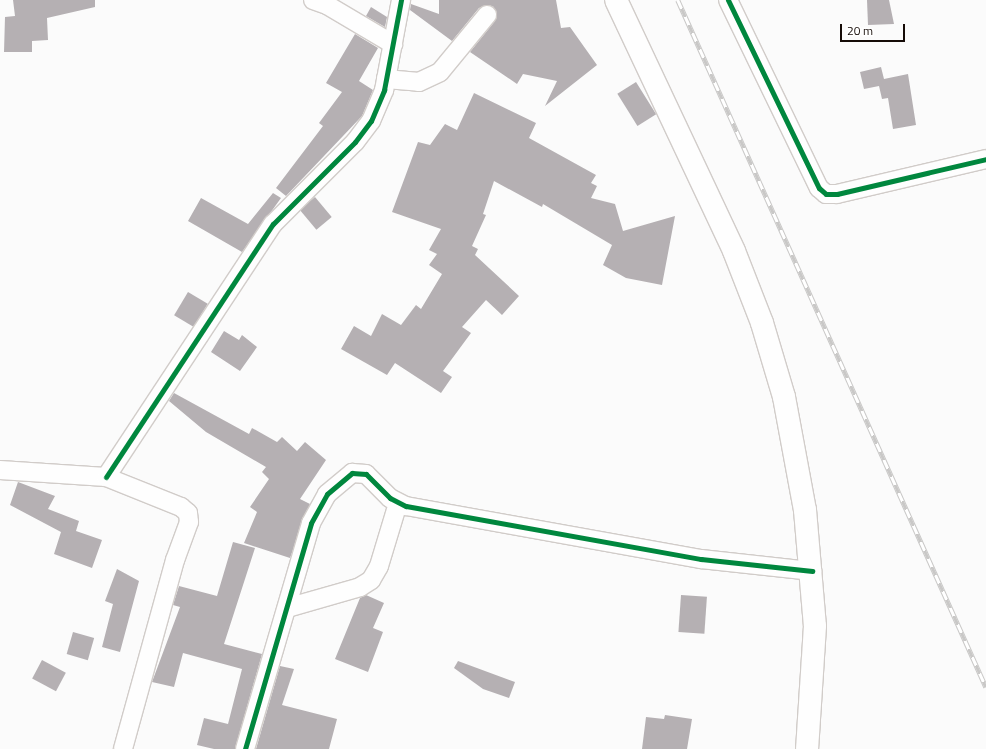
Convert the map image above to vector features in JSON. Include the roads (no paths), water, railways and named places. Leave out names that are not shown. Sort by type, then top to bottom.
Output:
[{"type":"highway","points":[[616,0],[734,251],[762,323],[784,397],[805,510],[812,572],[815,626],[807,749]]},
{"type":"street","points":[[313,0],[327,5],[393,44]]},
{"type":"street","points":[[106,477],[273,224],[355,142],[371,121],[386,79],[401,0]]},
{"type":"street","points":[[728,0],[818,188],[826,194],[838,194],[986,159]]},
{"type":"street","points":[[386,79],[419,82],[440,72],[487,15]]},
{"type":"street","points":[[0,470],[106,477],[181,507],[189,522],[175,560],[123,749]]},
{"type":"street","points":[[245,749],[311,523],[337,484],[352,472],[366,474],[398,504],[516,528],[701,559],[812,572]]},
{"type":"street","points":[[287,608],[360,587],[371,580],[379,566],[398,504]]},
{"type":"railway","points":[[678,0],[986,687]]}]
